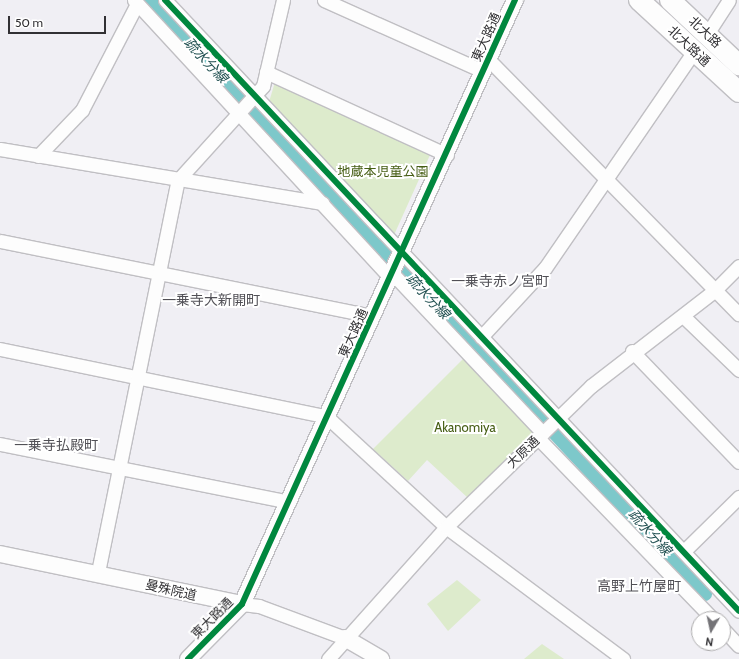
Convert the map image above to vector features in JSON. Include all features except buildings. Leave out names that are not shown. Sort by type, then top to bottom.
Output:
[{"type":"main road","name":"北大路通","points":[[639,0],[739,92]]},
{"type":"main road","name":"北大路","points":[[670,0],[739,65]]},
{"type":"street","points":[[165,0],[255,99],[395,267],[548,429],[706,611]]},
{"type":"street","points":[[98,572],[135,378],[178,180],[255,99],[266,72],[283,0]]},
{"type":"street","points":[[324,0],[485,65],[604,178],[739,314]]},
{"type":"street","name":"東大路通","points":[[188,659],[242,604],[447,155],[485,65],[515,0]]},
{"type":"street","points":[[707,34],[729,0]]},
{"type":"street","points":[[38,156],[82,110],[136,2],[322,203],[395,267],[481,337],[548,429],[685,550],[739,611]]},
{"type":"street","points":[[481,337],[545,268],[604,178],[694,51]]},
{"type":"street","points":[[266,72],[447,155]]},
{"type":"street","points":[[0,149],[322,203]]},
{"type":"street","points":[[0,241],[373,316]]},
{"type":"street","name":"大原通","points":[[328,659],[345,638],[446,527],[548,429],[632,351],[683,316],[715,290],[739,266]]},
{"type":"street","points":[[683,316],[739,370]]},
{"type":"street","points":[[0,349],[135,378],[327,416],[446,527],[623,659]]},
{"type":"street","points":[[632,351],[739,462]]},
{"type":"street","points":[[0,444],[289,502]]},
{"type":"street","points":[[685,550],[739,497]]},
{"type":"street","name":"曼殊院道","points":[[0,554],[98,572],[242,604],[259,606],[345,638],[381,659]]},
{"type":"street","points":[[731,638],[739,646]]},
{"type":"green space","name":"地蔵本児童公園","points":[[275,82],[430,155],[394,235],[269,102]]},
{"type":"green space","name":"Akanomiya","points":[[466,356],[535,430],[468,498],[427,460],[408,481],[373,449]]},
{"type":"green space","points":[[457,580],[481,600],[448,631],[427,604]]},
{"type":"green space","points":[[542,644],[564,659],[524,659]]},
{"type":"waterway","name":"疏水分線","points":[[150,0],[705,594]]},
{"type":"cycle path","points":[[165,0],[739,611]]},
{"type":"cycle path","points":[[188,659],[242,604],[515,0]]},
{"type":"district","name":"一乗寺赤ノ宮町","points":[[500,281]]},
{"type":"district","name":"一乗寺大新開町","points":[[211,300]]},
{"type":"district","name":"一乗寺払殿町","points":[[56,445]]},
{"type":"district","name":"高野上竹屋町","points":[[639,586]]}]
